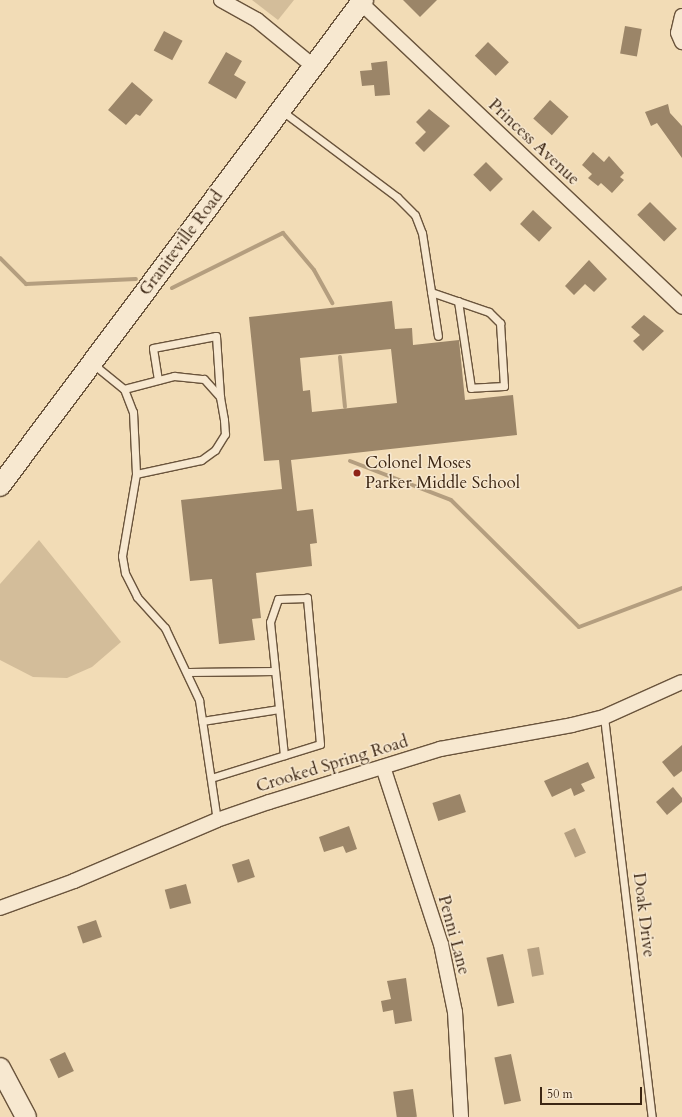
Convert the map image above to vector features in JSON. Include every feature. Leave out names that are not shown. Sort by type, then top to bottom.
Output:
[{"type":"main road","name":"Graniteville Road","points":[[0,486],[362,1]]},
{"type":"main road","points":[[0,1068],[26,1117]]},
{"type":"street","points":[[221,0],[257,20],[313,66]]},
{"type":"street","name":"Princess Avenue","points":[[362,1],[682,307]]},
{"type":"street","points":[[682,16],[678,33],[682,42]]},
{"type":"street","name":"Crooked Spring Road","points":[[0,908],[74,881],[217,820],[440,749],[572,726],[604,717],[682,682]]},
{"type":"street","name":"Penni Lane","points":[[383,767],[441,944],[455,1012],[461,1117]]},
{"type":"lane","points":[[280,110],[397,197],[415,215],[422,233],[438,336]]},
{"type":"lane","points":[[431,292],[458,301],[489,312],[500,323],[504,386],[471,388],[458,301]]},
{"type":"lane","points":[[136,474],[201,460],[215,450],[225,434],[220,397],[216,336],[153,348],[158,380]]},
{"type":"lane","points":[[92,363],[124,389],[133,412],[136,474],[122,556],[125,573],[137,597],[165,628],[188,672],[199,700],[217,820]]},
{"type":"lane","points":[[124,389],[174,376],[204,379],[220,397]]},
{"type":"lane","points":[[211,778],[320,744],[307,598],[278,599],[270,622],[284,755]]},
{"type":"lane","points":[[188,672],[275,671]]},
{"type":"lane","points":[[202,720],[279,709]]},
{"type":"lane","name":"Doak Drive","points":[[604,717],[652,1117]]},
{"type":"shaded area","points":[[252,0],[294,0],[278,20]]},
{"type":"shaded area","points":[[39,540],[121,642],[92,667],[67,678],[33,677],[0,660],[0,584]]},
{"type":"shaded area","points":[[575,828],[586,853],[575,858],[564,833]]},
{"type":"shaded area","points":[[539,947],[544,975],[532,977],[527,949]]},
{"type":"building","points":[[403,0],[437,0],[420,17]]},
{"type":"building","points":[[625,26],[642,29],[637,57],[620,54]]},
{"type":"building","points":[[164,31],[183,41],[172,60],[154,50]]},
{"type":"building","points":[[488,42],[509,62],[496,76],[475,56]]},
{"type":"building","points":[[226,52],[242,61],[234,75],[246,82],[236,99],[208,83]]},
{"type":"building","points":[[387,61],[390,95],[375,96],[374,85],[362,86],[360,71],[372,70],[371,63]]},
{"type":"building","points":[[132,82],[153,100],[140,116],[136,114],[126,125],[108,110]]},
{"type":"building","points":[[550,100],[569,117],[552,135],[533,119]]},
{"type":"building","points":[[668,104],[670,113],[682,126],[682,158],[657,123],[651,126],[645,112]]},
{"type":"building","points":[[429,109],[450,126],[424,152],[415,143],[426,132],[416,122]]},
{"type":"building","points":[[593,152],[604,162],[609,156],[624,173],[620,177],[624,180],[612,193],[601,183],[598,186],[588,178],[592,174],[582,165]]},
{"type":"building","points":[[486,162],[503,179],[490,192],[473,175]]},
{"type":"building","points":[[650,202],[677,229],[664,242],[637,215]]},
{"type":"building","points":[[533,210],[552,228],[539,242],[520,224]]},
{"type":"building","points":[[589,260],[607,279],[594,292],[585,284],[574,295],[565,286]]},
{"type":"building","points":[[392,301],[395,329],[412,328],[413,345],[459,340],[465,400],[513,395],[517,435],[291,460],[297,511],[313,509],[317,543],[310,544],[312,566],[256,573],[261,618],[252,619],[255,640],[219,644],[212,579],[190,581],[181,500],[282,489],[279,460],[264,461],[249,317]],"holes":[[[391,349],[397,403],[312,412],[310,390],[303,391],[300,358]]]},
{"type":"building","points":[[644,315],[664,331],[643,351],[633,341],[640,335],[631,327]]},
{"type":"building","points":[[682,745],[682,771],[674,777],[662,762]]},
{"type":"building","points":[[588,762],[595,778],[581,784],[585,791],[574,796],[571,788],[552,797],[544,781]]},
{"type":"building","points":[[673,787],[682,798],[682,802],[667,815],[656,802]]},
{"type":"building","points":[[460,794],[466,812],[438,821],[432,803]]},
{"type":"building","points":[[349,826],[357,849],[346,853],[343,846],[324,852],[319,837]]},
{"type":"building","points":[[249,859],[255,877],[238,883],[232,865]]},
{"type":"building","points":[[186,884],[191,903],[170,909],[165,890]]},
{"type":"building","points":[[96,920],[102,937],[83,944],[77,927]]},
{"type":"building","points":[[503,954],[514,1003],[498,1007],[486,958]]},
{"type":"building","points":[[406,978],[412,1021],[395,1024],[393,1010],[383,1012],[381,1001],[391,999],[387,981]]},
{"type":"building","points":[[65,1052],[74,1071],[58,1078],[50,1059]]},
{"type":"building","points":[[511,1054],[521,1101],[504,1104],[494,1058]]},
{"type":"building","points":[[413,1089],[417,1117],[397,1117],[393,1092]]},
{"type":"waterway","points":[[172,288],[283,233],[314,270],[332,303]]},
{"type":"waterway","points":[[0,258],[26,284],[136,279]]},
{"type":"waterway","points":[[340,357],[345,407]]},
{"type":"waterway","points":[[350,461],[451,500],[579,627],[682,588]]},
{"type":"place","name":"Colonel Moses Parker Middle School","points":[[357,473]]}]
